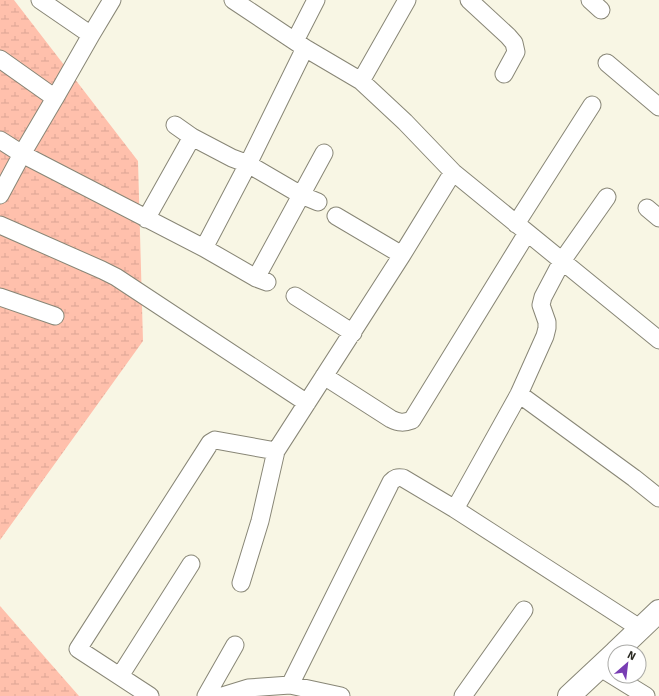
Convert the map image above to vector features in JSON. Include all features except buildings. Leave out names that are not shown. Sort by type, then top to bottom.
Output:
[{"type":"street","points":[[40,0],[91,35]]},
{"type":"street","points":[[0,194],[112,0]]},
{"type":"street","points":[[234,0],[300,44],[361,81],[405,122],[453,172],[659,340]]},
{"type":"street","points":[[204,248],[248,164],[300,44],[316,0]]},
{"type":"street","points":[[361,81],[407,0]]},
{"type":"street","points":[[469,0],[514,43],[516,52],[504,74]]},
{"type":"street","points":[[0,59],[55,98]]},
{"type":"street","points":[[607,63],[659,107]]},
{"type":"street","points":[[324,376],[391,419],[398,422],[412,420],[592,105]]},
{"type":"street","points":[[175,126],[192,137],[232,158],[248,164],[301,195],[318,202]]},
{"type":"street","points":[[146,219],[192,137]]},
{"type":"street","points":[[0,140],[22,154],[204,248],[261,280],[301,195],[324,153]]},
{"type":"street","points":[[241,583],[260,521],[276,451],[353,333],[453,172]]},
{"type":"street","points":[[455,509],[519,394],[545,336],[547,322],[541,305],[543,297],[562,261],[607,197]]},
{"type":"street","points":[[336,216],[402,255]]},
{"type":"street","points":[[0,225],[116,277],[307,403]]},
{"type":"street","points":[[295,296],[353,333]]},
{"type":"street","points":[[0,297],[56,316]]},
{"type":"street","points":[[519,394],[659,498]]},
{"type":"street","points":[[150,696],[78,649],[210,443],[215,440],[276,451]]},
{"type":"street","points":[[290,685],[391,482],[394,478],[398,477],[403,478],[455,509],[641,629]]},
{"type":"street","points":[[120,676],[191,564]]},
{"type":"street","points":[[463,696],[524,610]]},
{"type":"street","points":[[624,644],[659,611]]},
{"type":"street","points":[[206,696],[235,645]]},
{"type":"street","points":[[569,696],[607,660]]},
{"type":"street","points":[[635,684],[646,696]]},
{"type":"street","points":[[222,696],[248,688],[290,685],[341,696]]},
{"type":"green space","points":[[0,0],[14,0],[138,161],[143,341],[0,540]]},
{"type":"green space","points":[[0,606],[79,696],[0,696]]}]
